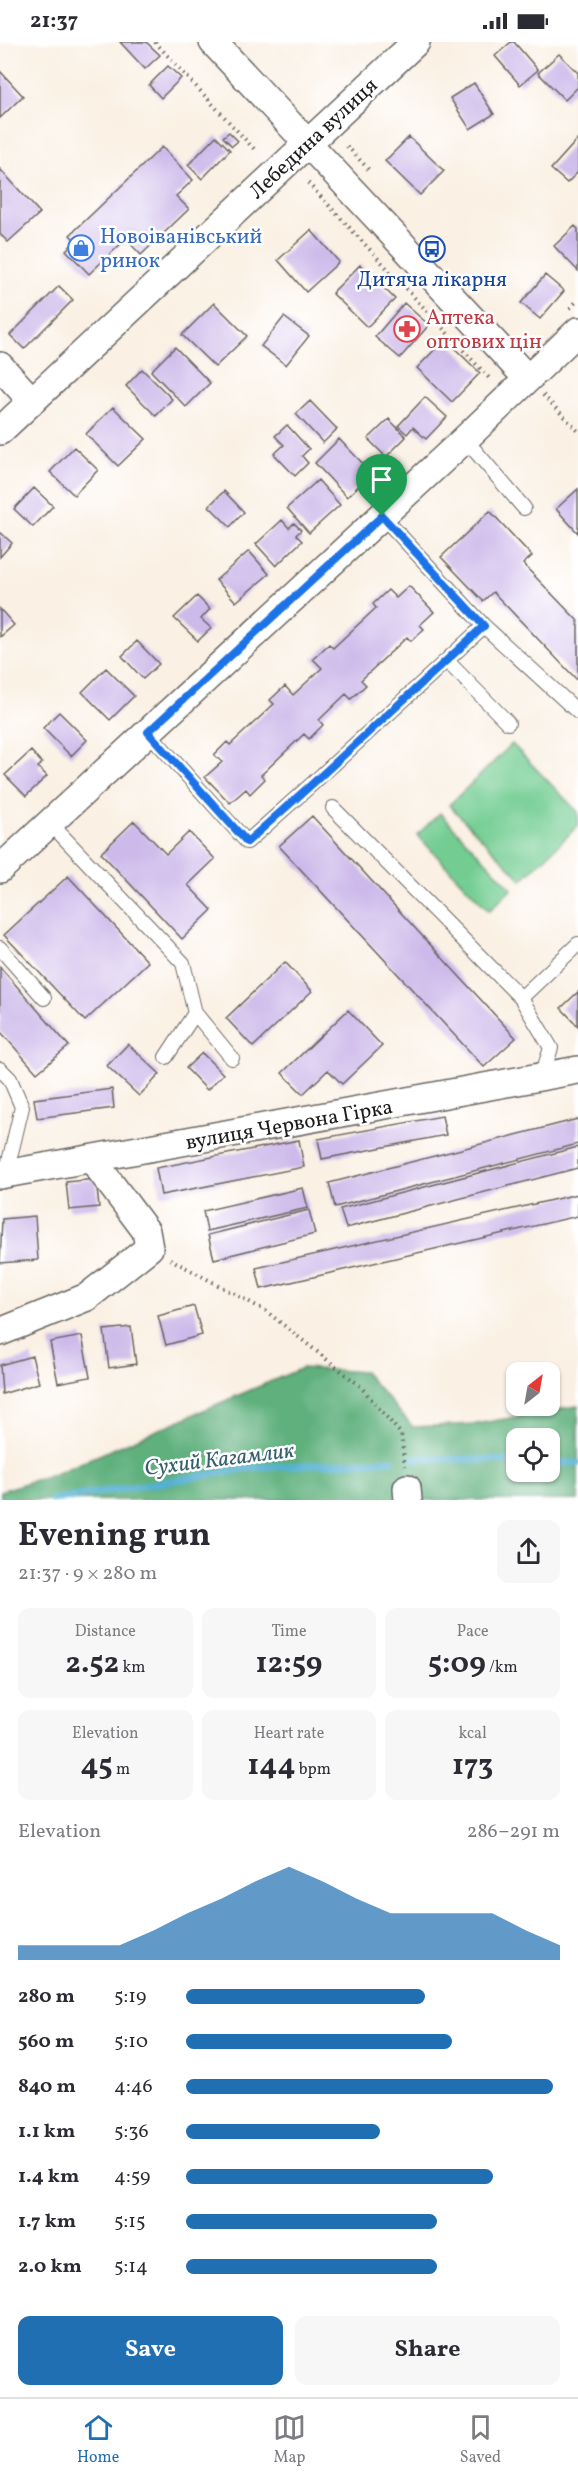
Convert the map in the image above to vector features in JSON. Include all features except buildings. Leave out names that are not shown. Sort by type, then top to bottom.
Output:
[{"type":"street","points":[[213,42],[527,378]]},
{"type":"street","name":"Лебедина вулиця","points":[[0,430],[416,42]]},
{"type":"street","points":[[0,869],[465,439],[578,331]]},
{"type":"street","points":[[0,366],[32,401]]},
{"type":"street","name":"вулиця Червона Гірка","points":[[3,1174],[578,1070]]},
{"type":"street","points":[[0,1332],[87,1298],[149,1248],[146,1231],[92,1159]]},
{"type":"lane","points":[[465,439],[524,508]]},
{"type":"lane","points":[[382,516],[484,626],[578,712]]},
{"type":"lane","points":[[148,732],[247,842],[484,626]]},
{"type":"lane","points":[[447,661],[508,723]]},
{"type":"lane","points":[[333,808],[521,998],[551,1048],[542,1078]]},
{"type":"lane","points":[[50,823],[183,963],[195,1013],[232,1058]]},
{"type":"lane","points":[[521,998],[578,944]]},
{"type":"lane","points":[[0,948],[44,998]]},
{"type":"lane","points":[[166,1057],[195,1013]]},
{"type":"lane","points":[[0,1069],[10,1079],[22,1107],[3,1174]]},
{"type":"path","points":[[155,42],[255,150]]},
{"type":"path","points":[[308,183],[490,379]]},
{"type":"path","points":[[527,378],[578,431]]},
{"type":"path","points":[[149,1248],[266,1311],[360,1386],[401,1434],[407,1494]]},
{"type":"green space","points":[[512,744],[578,812],[578,826],[522,880],[449,805]]},
{"type":"green space","points":[[440,813],[512,889],[489,911],[417,835]]},
{"type":"green space","points":[[302,1368],[364,1372],[413,1427],[476,1424],[521,1416],[560,1416],[560,1409],[578,1406],[578,1500],[0,1500],[0,1491],[57,1473]]},
{"type":"waterway","name":"Сухий Кагамлик","points":[[413,1458],[506,1461]]},
{"type":"waterway","name":"Сухий Кагамлик","points":[[52,1500],[251,1468],[392,1460]]},
{"type":"waterway","name":"Сухий Кагамлик","points":[[560,1463],[578,1463]]},
{"type":"place","name":"Новоіванівський ринок","points":[[81,248]]},
{"type":"place","name":"Дитяча лікарня","points":[[432,249]]},
{"type":"place","name":"Аптека оптових цін","points":[[407,329]]},
{"type":"route","points":[[382,516],[484,626],[247,842],[148,732],[382,516]]}]
